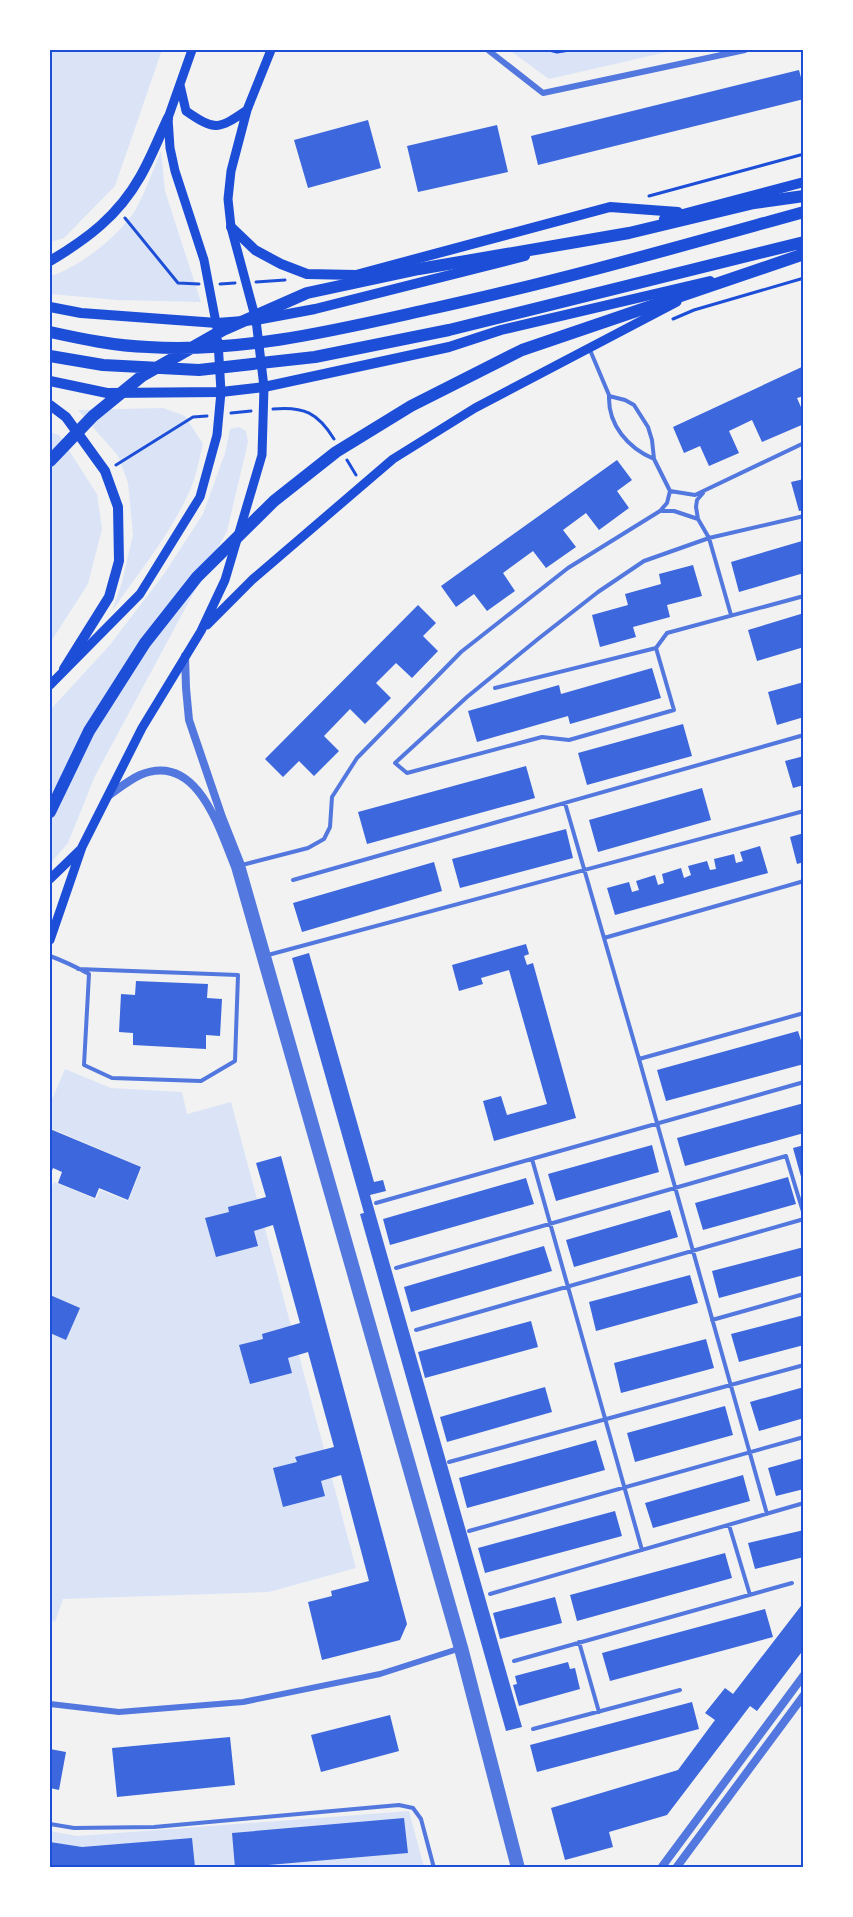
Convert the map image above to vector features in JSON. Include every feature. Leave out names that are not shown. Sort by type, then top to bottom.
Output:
[{"type":"highway","points":[[50,461],[93,416],[142,376],[223,330],[307,293],[419,269],[629,233],[754,203],[804,196]]},
{"type":"highway","points":[[50,332],[100,343],[149,348],[233,346],[300,338],[517,290],[804,212]]},
{"type":"highway","points":[[50,356],[103,365],[199,370],[315,357],[449,330],[804,242]]},
{"type":"highway","points":[[50,812],[89,731],[145,643],[184,593],[274,501],[336,452],[411,406],[522,350],[804,256]]},
{"type":"main road","points":[[50,261],[80,243],[117,209],[140,177],[168,118],[192,50]]},
{"type":"main road","points":[[50,940],[82,847],[142,728],[201,631],[225,580],[262,455],[264,387],[256,320],[231,227],[228,199],[231,171],[247,110],[271,50]]},
{"type":"main road","points":[[180,85],[186,111],[206,125],[225,125],[247,110]]},
{"type":"main road","points":[[50,685],[140,594],[200,497],[217,435],[221,392],[217,323],[204,260],[175,171],[170,148],[168,118]]},
{"type":"main road","points":[[50,307],[81,313],[217,323],[256,320],[315,309],[423,283],[802,181]]},
{"type":"main road","points":[[231,227],[255,250],[281,264],[307,274],[356,275],[610,207],[688,212]]},
{"type":"main road","points":[[50,381],[107,393],[221,392],[264,387],[448,347],[501,330],[720,279],[804,256]]},
{"type":"main road","points":[[201,631],[253,579],[393,459],[475,408],[720,279]]},
{"type":"main road","points":[[50,405],[66,417],[105,471],[118,507],[120,561],[109,597],[64,669]]},
{"type":"main road","points":[[50,879],[82,847]]},
{"type":"street","points":[[488,50],[543,93],[745,50]]},
{"type":"street","points":[[185,656],[189,720],[219,818],[238,866],[461,1648],[521,1868]]},
{"type":"street","points":[[108,796],[140,775],[160,770],[184,776],[204,797],[219,818]]},
{"type":"street","points":[[50,1704],[119,1712],[243,1702],[380,1674],[461,1648]]},
{"type":"street","points":[[461,1648],[514,1868]]},
{"type":"street","points":[[661,1868],[804,1675]]},
{"type":"street","points":[[676,1868],[804,1695]]},
{"type":"lane","points":[[590,349],[609,396],[608,409],[613,421],[639,453],[654,459]]},
{"type":"lane","points":[[238,866],[308,848],[324,839],[330,827],[332,797],[357,758],[461,652],[568,568],[660,511],[668,503],[670,491],[654,459],[650,433],[634,405],[609,396]]},
{"type":"lane","points":[[670,491],[695,495],[804,443]]},
{"type":"lane","points":[[706,490],[697,500],[698,519],[709,538],[731,615]]},
{"type":"lane","points":[[660,511],[674,511],[698,519]]},
{"type":"lane","points":[[656,648],[675,710],[569,740],[542,737],[407,773],[395,763],[467,697],[598,592],[644,561],[709,538],[804,516]]},
{"type":"lane","points":[[495,688],[656,648],[667,633],[804,596]]},
{"type":"lane","points":[[293,880],[804,735]]},
{"type":"lane","points":[[565,803],[767,1514]]},
{"type":"lane","points":[[264,957],[804,811]]},
{"type":"lane","points":[[604,938],[804,881]]},
{"type":"lane","points":[[50,956],[67,962],[78,969],[89,974],[84,1065],[112,1078],[201,1081],[235,1061],[238,975],[78,969]]},
{"type":"lane","points":[[639,1059],[804,1013]]},
{"type":"lane","points":[[376,1203],[804,1082]]},
{"type":"lane","points":[[396,1268],[786,1156],[804,1215]]},
{"type":"lane","points":[[532,1159],[642,1550]]},
{"type":"lane","points":[[416,1330],[804,1220]]},
{"type":"lane","points":[[712,1320],[804,1294]]},
{"type":"lane","points":[[449,1462],[804,1365]]},
{"type":"lane","points":[[469,1531],[804,1437]]},
{"type":"lane","points":[[490,1594],[804,1503]]},
{"type":"lane","points":[[729,1525],[750,1595]]},
{"type":"lane","points":[[514,1660],[792,1583]]},
{"type":"lane","points":[[579,1642],[599,1712]]},
{"type":"lane","points":[[533,1729],[680,1690]]},
{"type":"lane","points":[[50,1824],[74,1828],[154,1827],[399,1805],[413,1808],[421,1820],[434,1868]]},
{"type":"path","points":[[549,50],[557,52],[570,50]]},
{"type":"path","points":[[644,198],[804,154]]},
{"type":"path","points":[[117,209],[178,283],[209,285],[290,280]]},
{"type":"path","points":[[673,319],[694,310],[804,278]]},
{"type":"path","points":[[105,471],[193,417],[283,408],[305,410],[318,418],[335,441]]},
{"type":"path","points":[[346,459],[363,485]]},
{"type":"shaded area","points":[[50,50],[162,50],[115,186],[64,238],[50,242]]},
{"type":"shaded area","points":[[509,50],[676,50],[549,79]]},
{"type":"shaded area","points":[[161,151],[165,191],[201,302],[117,300],[50,294],[50,276],[73,266],[99,249],[130,217],[137,207]]},
{"type":"shaded area","points":[[163,408],[185,416],[203,444],[197,471],[178,515],[112,611],[122,582],[133,535],[128,483],[118,456],[78,410]]},
{"type":"shaded area","points":[[239,427],[246,431],[248,442],[227,531],[95,776],[68,843],[50,864],[50,710],[109,646],[164,574],[203,514],[225,453],[230,429]]},
{"type":"shaded area","points":[[50,432],[59,435],[97,494],[102,529],[88,584],[50,643]]},
{"type":"shaded area","points":[[65,1069],[111,1088],[182,1092],[187,1114],[231,1102],[356,1568],[269,1592],[63,1599],[55,1622],[50,1619],[50,1191],[54,1182],[96,1199],[100,1190],[128,1201],[142,1167],[50,1128],[50,1104]]},
{"type":"shaded area","points":[[409,1811],[424,1867],[50,1867],[50,1831],[77,1836]]},
{"type":"building","points":[[799,70],[804,99],[538,165],[531,136]]},
{"type":"building","points":[[368,120],[381,168],[308,188],[294,140]]},
{"type":"building","points":[[497,125],[508,172],[418,192],[407,146]]},
{"type":"building","points":[[804,366],[804,396],[797,398],[804,414],[804,424],[762,442],[752,420],[729,431],[739,453],[709,466],[700,446],[684,453],[673,427]]},
{"type":"building","points":[[617,460],[632,480],[617,491],[629,508],[599,530],[586,513],[563,530],[576,547],[546,568],[533,551],[503,573],[515,591],[487,611],[474,594],[456,607],[441,586]]},
{"type":"building","points":[[804,479],[804,510],[799,511],[791,482]]},
{"type":"building","points":[[802,541],[804,573],[739,592],[731,562]]},
{"type":"building","points":[[693,565],[702,596],[667,605],[670,617],[633,627],[636,637],[600,647],[592,615],[628,605],[625,594],[661,584],[659,574]]},
{"type":"building","points":[[418,605],[436,623],[423,636],[438,651],[412,678],[396,663],[376,683],[391,698],[365,724],[350,709],[324,736],[339,751],[314,776],[299,761],[283,777],[265,759]]},
{"type":"building","points":[[804,613],[804,647],[757,661],[748,630]]},
{"type":"building","points":[[652,668],[661,698],[570,724],[568,716],[477,742],[468,711],[559,685],[561,694]]},
{"type":"building","points":[[804,682],[804,717],[777,725],[768,692]]},
{"type":"building","points":[[683,724],[692,756],[587,785],[578,753]]},
{"type":"building","points":[[804,756],[804,785],[793,788],[785,761]]},
{"type":"building","points":[[526,766],[535,798],[367,844],[358,812]]},
{"type":"building","points":[[702,788],[711,820],[598,852],[589,820]]},
{"type":"building","points":[[566,829],[573,858],[460,888],[452,859]]},
{"type":"building","points":[[804,833],[804,862],[797,864],[790,837]]},
{"type":"building","points":[[760,846],[768,873],[615,915],[607,888],[629,882],[632,892],[639,890],[636,881],[655,875],[658,885],[664,883],[662,874],[681,868],[684,878],[691,875],[688,866],[707,861],[710,870],[716,869],[714,859],[734,854],[736,863],[743,861],[740,852]]},
{"type":"building","points":[[434,862],[442,891],[302,932],[293,903]]},
{"type":"building","points":[[526,944],[529,954],[524,956],[527,965],[533,963],[576,1118],[494,1141],[483,1101],[501,1096],[507,1115],[547,1104],[509,970],[481,978],[483,984],[459,991],[452,965]]},
{"type":"building","points":[[309,953],[374,1182],[383,1180],[386,1191],[370,1195],[522,1727],[506,1731],[360,1214],[364,1213],[292,958]]},
{"type":"building","points":[[136,981],[208,984],[207,998],[222,999],[220,1036],[206,1035],[206,1049],[133,1045],[133,1033],[119,1032],[121,994],[135,995]]},
{"type":"building","points":[[798,1031],[804,1050],[804,1064],[666,1101],[657,1070]]},
{"type":"building","points":[[804,1103],[804,1133],[685,1166],[677,1138]]},
{"type":"building","points":[[50,1129],[141,1167],[128,1200],[99,1188],[95,1198],[58,1183],[62,1172],[53,1168],[50,1176]]},
{"type":"building","points":[[652,1145],[659,1172],[556,1201],[548,1174]]},
{"type":"building","points":[[804,1145],[804,1184],[803,1184],[793,1148]]},
{"type":"building","points":[[281,1156],[407,1624],[400,1640],[322,1660],[308,1602],[332,1596],[331,1591],[369,1581],[341,1475],[321,1481],[325,1496],[283,1507],[273,1468],[297,1462],[295,1457],[334,1447],[308,1352],[288,1358],[292,1373],[250,1384],[239,1345],[263,1339],[262,1334],[300,1323],[273,1225],[254,1231],[258,1246],[216,1257],[205,1218],[229,1212],[228,1207],[266,1197],[256,1163]]},
{"type":"building","points":[[788,1177],[796,1204],[703,1230],[695,1203]]},
{"type":"building","points":[[526,1178],[534,1204],[390,1245],[383,1219]]},
{"type":"building","points":[[670,1210],[678,1237],[574,1267],[566,1240]]},
{"type":"building","points":[[544,1246],[552,1271],[411,1312],[404,1287]]},
{"type":"building","points":[[804,1247],[804,1275],[719,1298],[712,1271]]},
{"type":"building","points":[[690,1275],[698,1303],[596,1331],[589,1302]]},
{"type":"building","points":[[50,1295],[80,1308],[66,1340],[50,1333]]},
{"type":"building","points":[[804,1315],[804,1345],[739,1362],[731,1334]]},
{"type":"building","points":[[531,1321],[538,1347],[425,1378],[418,1352]]},
{"type":"building","points":[[706,1339],[714,1368],[621,1393],[614,1363]]},
{"type":"building","points":[[545,1387],[552,1412],[447,1442],[440,1417]]},
{"type":"building","points":[[804,1387],[804,1418],[759,1431],[750,1402]]},
{"type":"building","points":[[725,1406],[733,1435],[635,1462],[627,1433]]},
{"type":"building","points":[[596,1440],[605,1470],[467,1508],[459,1478]]},
{"type":"building","points":[[804,1458],[804,1489],[776,1496],[768,1468]]},
{"type":"building","points":[[743,1475],[750,1501],[653,1528],[645,1503]]},
{"type":"building","points":[[615,1511],[622,1536],[485,1573],[478,1548]]},
{"type":"building","points":[[804,1530],[804,1557],[755,1569],[748,1543]]},
{"type":"building","points":[[725,1553],[732,1578],[577,1621],[570,1595]]},
{"type":"building","points":[[555,1597],[562,1623],[500,1639],[493,1613]]},
{"type":"building","points":[[804,1602],[804,1649],[757,1711],[750,1706],[667,1815],[609,1832],[613,1847],[565,1860],[551,1808],[678,1770],[715,1720],[705,1713],[725,1688],[733,1694]]},
{"type":"building","points":[[765,1609],[773,1637],[610,1681],[602,1653]]},
{"type":"building","points":[[568,1662],[570,1669],[575,1668],[580,1689],[519,1706],[513,1685],[517,1684],[515,1676]]},
{"type":"building","points":[[692,1702],[699,1729],[537,1772],[530,1745]]},
{"type":"building","points":[[390,1715],[399,1751],[321,1772],[311,1735]]},
{"type":"building","points":[[230,1737],[235,1785],[117,1797],[112,1748]]},
{"type":"building","points":[[50,1749],[66,1752],[59,1790],[50,1788]]},
{"type":"building","points":[[404,1818],[408,1853],[235,1868],[232,1833]]},
{"type":"building","points":[[192,1838],[195,1867],[50,1868],[50,1842],[82,1847]]}]
